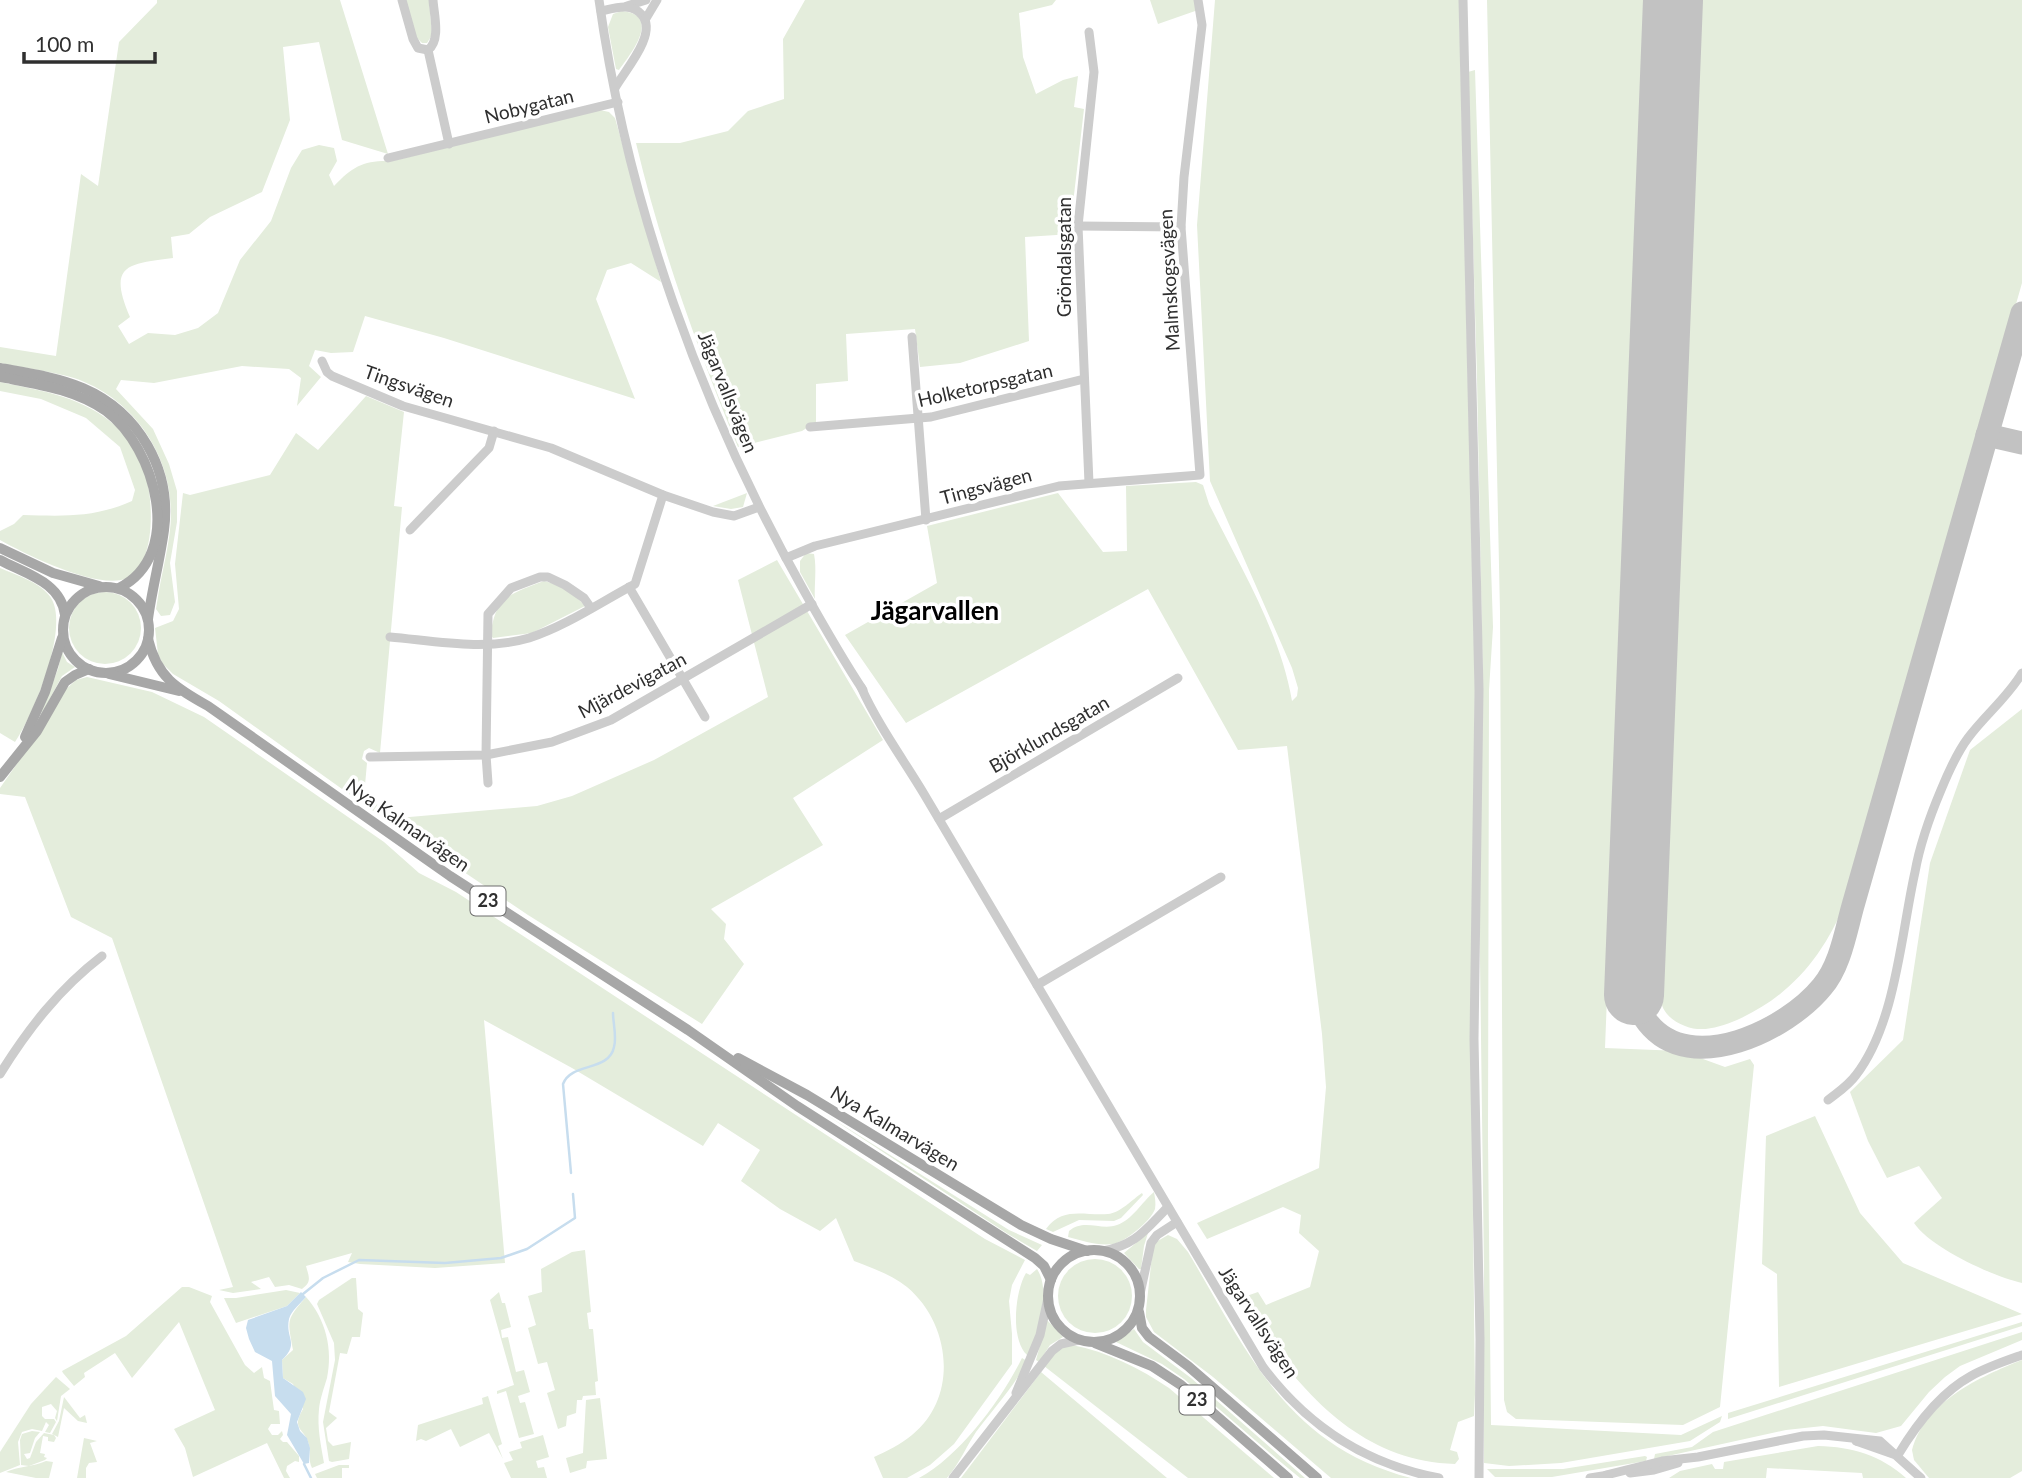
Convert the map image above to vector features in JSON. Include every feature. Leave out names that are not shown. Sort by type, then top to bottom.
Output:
[{"type":"main road","points":[[0,368],[71,383],[96,394],[121,412],[150,449],[159,470],[165,510],[148,620]]},
{"type":"main road","points":[[0,377],[68,392],[95,404],[125,429],[141,452],[153,482],[156,502],[154,537],[144,569],[118,589]]},
{"type":"main road","points":[[0,548],[52,573],[118,589],[137,600],[148,620]]},
{"type":"main road","points":[[0,560],[52,588],[62,600],[65,615],[63,635],[45,692],[14,758]]},
{"type":"main road","points":[[65,615],[79,596],[101,587]]},
{"type":"main road","name":"23","points":[[148,620],[148,639]]},
{"type":"main road","points":[[63,635],[72,656],[89,670]]},
{"type":"main road","points":[[105,673],[122,670],[132,664],[141,655],[148,639]]},
{"type":"main road","name":"Nya Kalmarvägen","points":[[148,639],[159,670],[181,691],[208,706],[450,876],[688,1030],[797,1106],[1035,1258],[1044,1266],[1051,1280]]},
{"type":"main road","points":[[0,777],[37,731],[65,682],[89,670]]},
{"type":"main road","name":"23","points":[[89,670],[105,673]]},
{"type":"main road","name":"Nya Kalmarvägen","points":[[105,673],[181,691]]},
{"type":"main road","name":"Nya Kalmarvägen","points":[[688,1030],[807,1096],[1021,1225],[1087,1251]]},
{"type":"main road","points":[[1079,1340],[1060,1328],[1054,1319],[1048,1298],[1051,1280],[1061,1264],[1069,1257],[1087,1251]]},
{"type":"main road","name":"23","points":[[1087,1251],[1103,1251],[1119,1257],[1132,1269],[1140,1294],[1142,1328],[1149,1337],[1188,1366],[1317,1478]]},
{"type":"main road","name":"23","points":[[1093,1342],[1108,1340],[1121,1334],[1132,1323],[1139,1309]]},
{"type":"main road","name":"23","points":[[1079,1340],[1093,1342],[1152,1366],[1181,1385],[1288,1478]]},
{"type":"street","points":[[402,0],[413,39],[418,48],[428,50]]},
{"type":"street","points":[[428,50],[436,36],[433,0]]},
{"type":"street","name":"Jägarvallsvägen","points":[[599,0],[618,102],[649,225],[681,322],[720,424],[759,507],[812,604],[877,709],[886,730],[1263,1367],[1299,1409],[1327,1433],[1359,1453],[1410,1472],[1439,1478]]},
{"type":"street","points":[[601,11],[646,0]]},
{"type":"street","points":[[645,20],[657,0]]},
{"type":"street","name":"Malmskogsvägen","points":[[1198,0],[1202,25],[1184,177],[1181,227],[1200,475]]},
{"type":"street","points":[[1463,0],[1479,690],[1474,1039],[1480,1339],[1479,1478]]},
{"type":"street","points":[[615,88],[644,41],[647,31],[645,20],[638,11],[626,6]]},
{"type":"street","name":"Gröndalsgatan","points":[[1089,32],[1094,72],[1078,226],[1089,483]]},
{"type":"street","points":[[428,50],[449,144]]},
{"type":"street","name":"Nobygatan","points":[[388,158],[618,102]]},
{"type":"street","points":[[1078,226],[1181,227]]},
{"type":"street","points":[[912,337],[926,520]]},
{"type":"street","name":"Tingsvägen","points":[[322,361],[332,376],[383,398],[551,448],[663,495],[725,514],[740,515],[759,507]]},
{"type":"street","name":"Holketorpsgatan","points":[[810,427],[919,419],[1084,379]]},
{"type":"street","points":[[410,530],[489,448],[494,431]]},
{"type":"street","name":"Tingsvägen","points":[[786,558],[815,546],[1047,488],[1200,475]]},
{"type":"street","points":[[390,637],[486,644],[531,637],[591,608],[635,584],[663,495]]},
{"type":"street","points":[[488,783],[488,614],[512,588],[540,577],[548,577],[565,585],[584,598],[591,608]]},
{"type":"street","points":[[629,587],[705,717]]},
{"type":"street","name":"Mjärdevigatan","points":[[370,757],[486,755],[552,742],[606,722],[812,604]]},
{"type":"street","points":[[1828,1100],[1845,1087],[1863,1065],[1878,1031],[1897,970],[1921,846],[1940,791],[1968,739],[2007,696],[2022,673]]},
{"type":"street","name":"Björklundsgatan","points":[[939,819],[1178,678]]},
{"type":"street","points":[[1037,985],[1221,877]]},
{"type":"street","points":[[0,1074],[19,1043],[52,1001],[102,956]]},
{"type":"street","points":[[1103,1251],[1120,1248],[1133,1241],[1168,1207]]},
{"type":"street","points":[[1140,1294],[1151,1243],[1157,1235],[1177,1223]]},
{"type":"street","points":[[1010,1404],[1031,1361],[1048,1298]]},
{"type":"street","points":[[953,1478],[1056,1347],[1079,1340]]},
{"type":"street","points":[[1898,1455],[1928,1413],[1949,1392],[1972,1376],[2022,1355]]},
{"type":"street","points":[[1590,1478],[1652,1463],[1698,1457],[1803,1436],[1880,1441],[1921,1478]]},
{"type":"green space","points":[[157,0],[340,0],[388,154],[342,140],[319,42],[283,47],[290,120],[262,192],[210,217],[189,234],[171,237],[173,258],[144,262],[126,270],[121,286],[130,317],[118,326],[129,344],[148,333],[175,335],[198,328],[218,313],[240,260],[271,221],[291,168],[302,150],[319,145],[334,148],[337,161],[329,175],[334,186],[353,169],[366,163],[392,161],[600,110],[609,112],[615,118],[661,282],[631,263],[607,270],[596,299],[635,399],[444,338],[365,316],[353,352],[331,353],[315,350],[309,366],[321,377],[297,406],[301,378],[289,369],[242,366],[154,383],[121,380],[116,389],[153,429],[169,464],[177,491],[177,522],[170,563],[175,602],[170,615],[161,616],[156,609],[169,535],[169,490],[164,469],[144,430],[130,413],[95,387],[74,378],[0,363],[0,347],[56,356],[81,174],[98,186],[119,42]]},
{"type":"green space","points":[[405,0],[429,0],[432,35],[427,43],[422,43],[416,37]]},
{"type":"green space","points":[[805,0],[1056,0],[1052,5],[1019,13],[1023,57],[1036,94],[1063,80],[1078,76],[1074,107],[1084,109],[1072,212],[1072,234],[1025,237],[1029,341],[960,363],[920,367],[915,329],[846,334],[848,381],[816,384],[816,422],[802,431],[738,447],[681,297],[636,143],[680,143],[728,131],[748,111],[784,99],[783,39]]},
{"type":"green space","points":[[1150,0],[1195,0],[1198,10],[1158,24]]},
{"type":"green space","points":[[1215,0],[1459,0],[1475,686],[1471,1041],[1475,1394],[1474,1416],[1458,1422],[1450,1450],[1457,1452],[1459,1459],[1455,1464],[1418,1459],[1385,1448],[1355,1432],[1303,1386],[1238,1299],[1258,1292],[1266,1305],[1310,1287],[1319,1251],[1299,1233],[1301,1215],[1283,1207],[1207,1239],[1197,1223],[1319,1168],[1326,1087],[1322,1034],[1287,746],[1238,750],[1148,589],[906,723],[845,635],[937,583],[927,526],[1058,493],[1103,552],[1127,551],[1126,486],[1196,482],[1203,485],[1209,504],[1269,625],[1292,701],[1297,696],[1298,688],[1292,668],[1210,481],[1197,225]]},
{"type":"green space","points":[[1487,0],[1646,0],[1605,1048],[1681,1051],[1725,1067],[1750,1059],[1754,1065],[1720,1407],[1683,1425],[1516,1419],[1507,1412],[1504,1400],[1500,612]]},
{"type":"green space","points":[[1698,0],[2022,0],[2022,283],[1846,901],[1816,956],[1789,986],[1774,999],[1737,1020],[1704,1029],[1685,1026],[1671,1018],[1662,1006],[1660,996]]},
{"type":"green space","points":[[622,11],[634,14],[642,27],[636,45],[619,70],[616,69],[608,27],[613,14]]},
{"type":"green space","points":[[1475,70],[1493,627],[1489,690],[1488,1139],[1491,1425],[1681,1435],[1722,1416],[1720,1422],[1690,1441],[1561,1463],[1509,1466],[1484,1463],[1479,881],[1483,690],[1468,72]]},
{"type":"green space","points":[[0,382],[48,392],[78,402],[105,417],[126,438],[145,474],[151,517],[147,550],[133,574],[121,580],[108,581],[76,574],[0,540],[0,531],[14,524],[23,515],[65,515],[105,510],[132,501],[135,490],[120,447],[86,418],[41,399],[0,391]]},
{"type":"green space","points":[[366,396],[404,412],[394,506],[402,507],[380,753],[369,748],[364,751],[362,759],[367,763],[364,796],[398,818],[537,806],[572,796],[654,760],[768,697],[738,580],[777,560],[883,740],[793,798],[823,845],[711,909],[726,924],[724,939],[744,964],[702,1024],[528,915],[363,804],[219,701],[173,674],[163,664],[158,654],[155,628],[173,621],[179,609],[175,564],[183,493],[190,495],[270,475],[296,433],[318,450]]},
{"type":"green space","points":[[747,493],[743,507],[731,509],[713,506]]},
{"type":"green space","points":[[806,553],[814,554],[815,599],[800,572],[800,561]]},
{"type":"green space","points":[[0,568],[41,588],[51,598],[56,612],[53,650],[47,672],[31,713],[15,742],[0,733]]},
{"type":"green space","points":[[544,581],[567,590],[585,606],[532,633],[493,638],[493,622],[501,604],[514,593]]},
{"type":"green space","points":[[112,592],[131,602],[139,614],[139,642],[131,654],[119,662],[98,664],[79,654],[71,642],[69,621],[79,602],[91,594]]},
{"type":"green space","points":[[62,652],[67,662],[75,667],[62,676],[38,721],[58,669]]},
{"type":"green space","points":[[87,677],[152,692],[204,717],[384,842],[419,873],[456,892],[985,1239],[1025,1260],[1012,1285],[1009,1301],[1012,1364],[954,1444],[930,1465],[907,1478],[883,1478],[874,1457],[912,1435],[927,1419],[937,1401],[943,1381],[944,1361],[933,1320],[922,1302],[907,1287],[888,1275],[854,1261],[836,1218],[820,1231],[780,1209],[741,1181],[760,1150],[718,1123],[703,1146],[572,1068],[484,1020],[505,1263],[435,1268],[360,1264],[348,1262],[352,1253],[306,1266],[308,1282],[302,1289],[289,1285],[275,1287],[269,1277],[251,1282],[261,1289],[233,1293],[219,1290],[233,1287],[112,938],[71,917],[25,797],[0,794],[0,788],[64,691],[76,680]]},
{"type":"green space","points":[[2022,709],[2022,1283],[1963,1260],[1922,1232],[1914,1223],[1942,1198],[1919,1166],[1887,1178],[1868,1141],[1850,1092],[1903,1040],[1930,863],[1970,750]]},
{"type":"green space","points":[[825,1114],[1009,1230],[1042,1245],[1037,1251],[1008,1234]]},
{"type":"green space","points":[[1815,1116],[1860,1213],[1903,1263],[2022,1314],[1779,1387],[1777,1274],[1762,1264],[1766,1136]]},
{"type":"green space","points":[[1154,1192],[1153,1214],[1124,1239],[1113,1244],[1102,1244],[1068,1237],[1069,1231],[1081,1225],[1105,1227],[1122,1223]]},
{"type":"green space","points":[[1142,1193],[1121,1218],[1114,1221],[1079,1220],[1053,1232],[1046,1229],[1059,1217],[1067,1215],[1113,1213]]},
{"type":"green space","points":[[1148,1233],[1141,1269],[1139,1269],[1124,1253]]},
{"type":"green space","points":[[1168,1235],[1177,1239],[1188,1252],[1252,1359],[1302,1419],[1332,1443],[1368,1463],[1411,1478],[1331,1478],[1213,1377],[1154,1332],[1146,1317],[1153,1247]]},
{"type":"green space","points":[[585,1250],[591,1312],[587,1313],[589,1329],[593,1329],[598,1381],[595,1382],[596,1395],[583,1396],[582,1400],[577,1400],[576,1413],[567,1416],[566,1426],[558,1429],[547,1393],[555,1390],[547,1362],[538,1364],[528,1328],[536,1325],[528,1296],[542,1292],[541,1269],[572,1252]]},
{"type":"green space","points":[[1095,1259],[1109,1262],[1121,1270],[1129,1282],[1132,1296],[1129,1310],[1121,1322],[1109,1330],[1095,1333],[1081,1330],[1069,1322],[1061,1310],[1058,1296],[1061,1282],[1069,1270],[1081,1262]]},
{"type":"green space","points":[[1037,1269],[1043,1289],[1042,1311],[1030,1354],[1027,1355],[1018,1338],[1017,1303],[1026,1273],[1030,1275]]},
{"type":"green space","points":[[352,1278],[356,1278],[358,1309],[363,1313],[360,1337],[352,1337],[347,1354],[340,1353],[329,1412],[337,1418],[326,1428],[328,1441],[333,1446],[351,1442],[349,1459],[332,1462],[329,1461],[323,1422],[335,1360],[334,1343],[317,1304]]},
{"type":"green space","points":[[182,1287],[212,1296],[210,1302],[245,1365],[254,1373],[262,1367],[264,1378],[270,1381],[274,1410],[279,1411],[280,1424],[271,1424],[268,1429],[272,1435],[278,1435],[282,1431],[280,1439],[287,1442],[299,1456],[299,1462],[295,1461],[287,1466],[286,1471],[290,1478],[284,1478],[267,1443],[193,1477],[185,1448],[174,1429],[215,1410],[179,1322],[132,1378],[115,1353],[84,1373],[85,1377],[74,1386],[63,1373],[62,1371],[126,1336]]},
{"type":"green space","points":[[286,1290],[300,1293],[287,1306],[236,1323],[224,1298],[236,1298]]},
{"type":"green space","points":[[499,1292],[502,1303],[505,1303],[511,1327],[501,1330],[502,1338],[508,1337],[516,1372],[524,1370],[530,1392],[518,1396],[520,1403],[525,1402],[534,1434],[519,1438],[506,1391],[497,1394],[497,1391],[514,1385],[490,1300]]},
{"type":"green space","points":[[306,1297],[323,1325],[329,1357],[319,1416],[324,1463],[312,1468],[310,1448],[298,1425],[303,1409],[293,1384],[283,1378],[282,1360],[293,1350],[289,1326],[291,1316]]},
{"type":"green space","points":[[1047,1320],[1063,1337],[1050,1345],[1039,1362],[1036,1360]]},
{"type":"green space","points":[[2022,1322],[2022,1326],[1728,1419],[1728,1413]]},
{"type":"green space","points":[[1134,1329],[1143,1342],[1191,1378],[1305,1478],[1300,1478],[1184,1379],[1162,1364],[1116,1342]]},
{"type":"green space","points":[[2022,1332],[2022,1340],[1960,1366],[1945,1377],[1901,1426],[1876,1433],[1823,1426],[1786,1430],[1654,1459],[1655,1454],[1692,1447],[1713,1432]]},
{"type":"green space","points":[[1072,1345],[1123,1362],[1169,1388],[1274,1478],[1188,1478],[1044,1366],[1059,1349]]},
{"type":"green space","points":[[1022,1358],[1027,1361],[1022,1371],[976,1432],[947,1478],[919,1478],[935,1468],[965,1441],[1003,1391]]},
{"type":"green space","points":[[2022,1360],[2022,1471],[2010,1478],[1929,1478],[1914,1460],[1912,1450],[1918,1433],[1928,1418],[1956,1393],[1972,1383]]},
{"type":"green space","points":[[1041,1372],[1167,1478],[961,1478]]},
{"type":"green space","points":[[56,1377],[70,1389],[61,1396],[57,1421],[57,1411],[51,1404],[42,1407],[42,1416],[56,1422],[50,1433],[45,1432],[49,1425],[46,1422],[42,1431],[32,1429],[22,1432],[18,1442],[20,1465],[0,1473],[0,1452],[31,1404]]},
{"type":"green space","points":[[488,1396],[502,1444],[498,1446],[503,1459],[489,1433],[460,1447],[451,1429],[426,1441],[416,1441],[418,1425],[483,1404],[482,1398]]},
{"type":"green space","points":[[64,1397],[80,1418],[85,1415],[87,1423],[78,1421],[64,1408],[58,1437],[52,1434],[59,1421]]},
{"type":"green space","points":[[600,1398],[607,1459],[587,1461],[586,1468],[570,1473],[566,1458],[583,1453],[586,1400]]},
{"type":"green space","points":[[40,1432],[30,1453],[24,1454],[27,1459],[44,1433],[56,1438],[54,1442],[43,1436],[40,1453],[45,1454],[45,1460],[29,1466],[21,1465],[20,1440],[22,1434]]},
{"type":"green space","points":[[543,1435],[549,1457],[536,1461],[538,1468],[544,1467],[547,1478],[511,1478],[504,1463],[513,1460],[509,1452],[522,1448],[520,1442]]},
{"type":"green space","points":[[84,1438],[97,1441],[90,1443],[97,1462],[89,1463],[86,1478],[77,1478]]},
{"type":"green space","points":[[1818,1446],[1843,1448],[1876,1458],[1906,1478],[1863,1478],[1862,1473],[1767,1468],[1766,1478],[1669,1478],[1680,1471],[1712,1464],[1715,1469],[1723,1469],[1724,1462]]},
{"type":"green space","points":[[1645,1456],[1646,1461],[1552,1477],[1495,1477],[1487,1469],[1563,1469]]},
{"type":"green space","points":[[53,1462],[49,1478],[6,1472],[36,1464]]},
{"type":"green space","points":[[339,1465],[349,1465],[349,1468],[342,1468],[342,1478],[317,1478],[315,1474]]},
{"type":"water","points":[[301,1292],[306,1297],[290,1316],[288,1326],[291,1344],[282,1360],[283,1378],[303,1392],[306,1399],[297,1422],[310,1448],[309,1463],[304,1464],[287,1435],[291,1414],[275,1396],[272,1361],[255,1352],[246,1328],[248,1320],[287,1306]]},
{"type":"waterway","points":[[571,1173],[563,1084],[574,1072],[598,1064],[611,1055],[615,1039],[613,1013]]},
{"type":"waterway","points":[[303,1294],[323,1278],[359,1260],[445,1263],[501,1258],[527,1249],[575,1218],[573,1194]]},
{"type":"waterway","points":[[304,1464],[311,1478]]},
{"type":"taxiway","points":[[1634,995],[1645,1020],[1666,1039],[1688,1046],[1713,1047],[1763,1032],[1806,1003],[1829,978],[1842,946],[2022,313]]},
{"type":"taxiway","points":[[1987,435],[2022,443]]},
{"type":"runway","points":[[1634,995],[1673,0]]},
{"type":"district","name":"Jägarvallen","points":[[935,611]]}]
